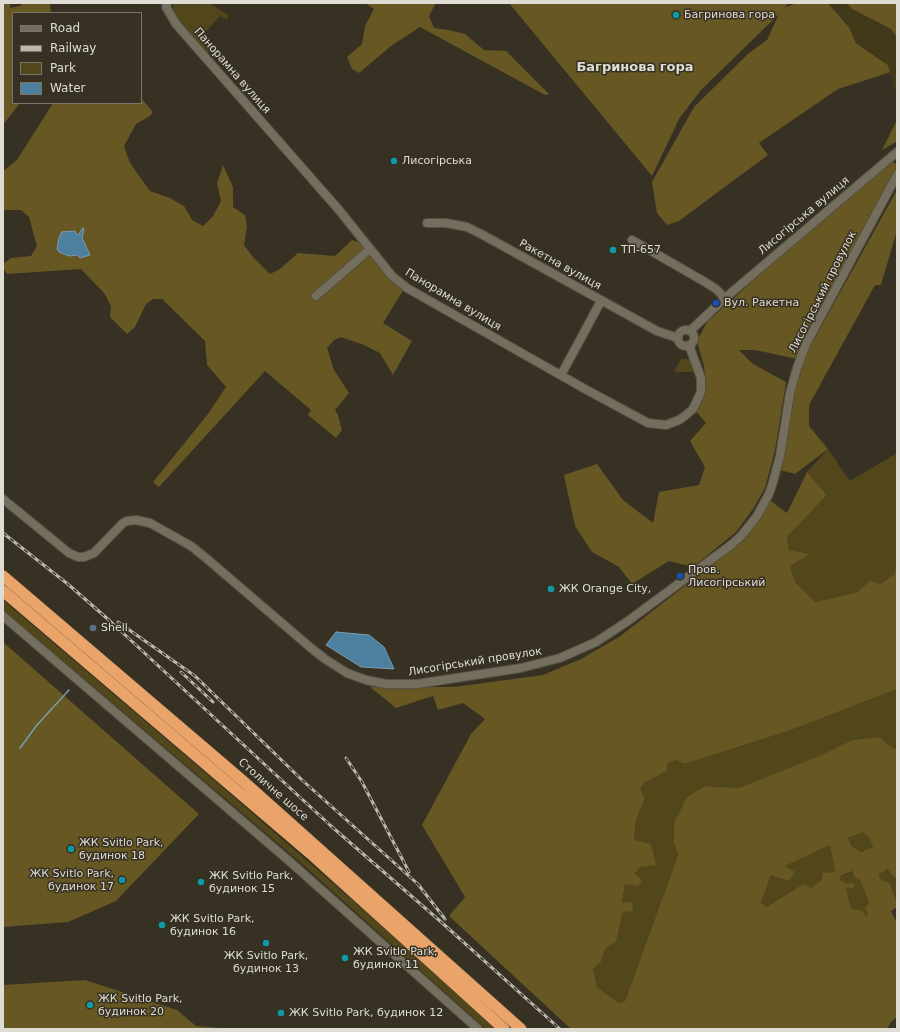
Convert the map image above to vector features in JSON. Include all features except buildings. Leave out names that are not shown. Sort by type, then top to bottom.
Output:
[{"type":"highway","name":"Столичне шосе","points":[[3,576],[243,781],[521,1029]]},
{"type":"highway","points":[[3,591],[305,849],[504,1029]]},
{"type":"street","name":"Панорамна вулиця","points":[[167,3],[166,7],[176,24],[339,210],[392,276],[407,288],[648,423],[666,425],[686,416],[692,409],[701,392],[701,378],[689,345]]},
{"type":"street","name":"Лисогірська вулиця","points":[[690,331],[726,298],[895,155]]},
{"type":"street","name":"Лисогірський провулок","points":[[3,499],[69,553],[78,557],[84,557],[94,553],[117,527],[127,521],[136,520],[150,523],[191,546],[325,659],[347,673],[361,679],[376,683],[397,685],[417,684],[521,668],[560,658],[596,642],[628,621],[731,545],[741,536],[757,516],[769,494],[775,475],[781,450],[790,393],[806,344],[897,175]]},
{"type":"street","name":"Ракетна вулиця","points":[[427,223],[446,223],[467,227],[657,331],[678,338]]},
{"type":"street","points":[[632,240],[705,282],[726,298]]},
{"type":"street","points":[[316,296],[370,249]]},
{"type":"street","points":[[560,375],[601,301]]},
{"type":"street","points":[[683,331],[690,331],[693,333],[694,337],[692,343],[689,345],[682,344],[678,338],[680,334],[683,331]]},
{"type":"street","points":[[3,616],[288,860],[478,1029]]},
{"type":"green space","points":[[173,3],[209,3],[228,15],[227,20],[220,16],[199,39],[210,50],[207,53],[177,20],[174,14]]},
{"type":"green space","points":[[681,359],[692,359],[696,372],[674,372]]},
{"type":"green space","points":[[828,449],[850,481],[897,453],[897,561],[895,574],[880,584],[870,580],[859,592],[814,602],[795,582],[790,566],[810,554],[789,550],[787,537],[827,495],[807,472]]},
{"type":"green space","points":[[3,600],[351,899],[496,1029],[486,1029],[300,862],[3,610]]},
{"type":"green space","points":[[897,689],[897,749],[894,749],[879,737],[852,740],[819,756],[739,788],[705,786],[674,843],[678,855],[625,1001],[619,1003],[597,987],[593,969],[601,962],[605,949],[616,942],[623,912],[622,904],[625,884],[635,875],[640,867],[634,840],[636,820],[645,798],[640,789],[644,783],[667,771],[667,764],[675,760],[685,764],[791,730]]},
{"type":"green space","points":[[863,832],[869,837],[873,847],[861,852],[850,846],[848,838]]},
{"type":"green space","points":[[830,845],[835,872],[811,888],[803,884],[765,907],[761,903],[771,875],[785,866]]},
{"type":"green space","points":[[887,869],[897,880],[897,904],[890,883],[881,880],[877,874],[884,872]]},
{"type":"green space","points":[[853,871],[860,880],[869,902],[869,914],[866,916],[861,910],[851,908],[846,888],[848,884],[840,880],[839,875],[845,875]]},
{"type":"shaded area","points":[[3,3],[10,3],[10,8],[20,6],[23,3],[50,3],[51,12],[12,12],[12,104],[19,104],[3,125]]},
{"type":"shaded area","points":[[365,3],[436,3],[429,16],[434,28],[465,34],[484,50],[506,51],[549,94],[545,95],[420,27],[391,46],[359,73],[352,69],[347,57],[362,44],[365,26],[374,9]]},
{"type":"shaded area","points":[[509,3],[789,3],[784,8],[797,3],[828,3],[849,27],[856,43],[888,65],[891,72],[838,89],[759,143],[768,155],[679,221],[667,225],[657,213],[652,182],[694,107],[749,53],[767,40],[779,14],[700,91],[679,119],[652,176]]},
{"type":"shaded area","points":[[847,3],[897,3],[897,38],[891,29],[851,9]]},
{"type":"shaded area","points":[[142,99],[153,112],[150,116],[136,124],[124,146],[130,163],[150,191],[170,198],[184,206],[192,220],[203,226],[213,216],[221,201],[217,184],[223,165],[233,187],[233,207],[245,215],[247,227],[244,245],[252,256],[270,274],[280,269],[298,253],[335,256],[352,240],[358,242],[404,289],[383,323],[412,341],[393,375],[380,353],[364,345],[341,337],[334,340],[327,348],[334,370],[349,393],[335,410],[342,430],[336,438],[308,415],[311,410],[265,371],[159,487],[153,482],[208,414],[226,387],[207,365],[205,341],[162,299],[153,299],[146,304],[135,327],[127,334],[110,317],[111,306],[104,293],[81,269],[7,274],[3,268],[3,264],[11,258],[31,256],[37,246],[29,217],[21,210],[3,210],[3,171],[17,160],[52,104],[142,104]]},
{"type":"shaded area","points":[[897,120],[896,142],[882,150]]},
{"type":"shaded area","points":[[889,159],[897,165],[897,170],[797,359],[755,350],[739,350],[753,364],[786,382],[775,450],[765,488],[753,509],[736,532],[693,567],[669,561],[632,584],[619,567],[592,552],[575,526],[564,475],[597,464],[623,500],[653,523],[659,492],[699,485],[705,467],[690,441],[706,423],[694,409],[706,386],[704,366],[697,341],[707,322]]},
{"type":"shaded area","points":[[897,190],[897,230],[881,285],[875,285],[809,405],[809,426],[828,449],[795,474],[780,470],[792,393],[807,352]]},
{"type":"shaded area","points":[[807,472],[827,495],[787,537],[789,550],[810,554],[790,566],[795,582],[815,602],[858,592],[870,580],[880,584],[895,574],[897,561],[897,689],[791,730],[685,764],[675,760],[667,764],[667,771],[644,783],[640,789],[645,798],[636,820],[634,840],[651,844],[656,865],[640,867],[635,874],[642,880],[638,886],[625,884],[622,903],[632,902],[633,911],[623,912],[616,942],[605,949],[601,962],[593,969],[597,987],[619,1003],[625,1001],[678,855],[674,843],[674,823],[687,797],[705,786],[739,788],[819,756],[852,740],[879,737],[894,749],[897,749],[897,880],[887,869],[878,874],[881,880],[890,883],[897,904],[897,907],[891,911],[897,923],[897,1017],[891,1022],[887,1029],[571,1029],[449,916],[465,897],[422,825],[471,734],[485,719],[463,703],[438,710],[433,696],[396,708],[370,687],[454,687],[543,675],[581,659],[619,637],[744,540],[771,501],[787,513]],"holes":[[[863,832],[869,837],[873,847],[861,852],[851,846],[848,838]],[[830,845],[835,872],[822,873],[822,880],[811,888],[803,884],[766,907],[761,903],[771,875],[789,881],[795,872],[785,866]],[[853,871],[854,877],[860,880],[869,902],[865,909],[868,914],[866,916],[861,910],[851,908],[846,888],[853,888],[855,885],[851,882],[848,884],[840,880],[840,876]]]},
{"type":"shaded area","points":[[3,642],[199,814],[116,901],[68,922],[3,927]]},
{"type":"shaded area","points":[[85,980],[177,1010],[196,1026],[234,1029],[3,1029],[3,985]]},
{"type":"sand","points":[[828,3],[847,3],[852,9],[891,29],[897,38],[897,98],[888,65],[856,43],[849,27]]},
{"type":"water","points":[[83,228],[82,238],[90,255],[80,258],[77,255],[69,256],[59,252],[57,249],[61,232],[75,231],[78,235]]},
{"type":"water","points":[[336,632],[369,635],[384,647],[394,669],[361,667],[326,645]]},
{"type":"waterway","points":[[20,748],[37,725],[69,690]]},
{"type":"railway","points":[[3,533],[69,585],[110,621],[331,826],[440,921],[560,1029]]},
{"type":"railway","points":[[118,622],[195,676],[302,780],[420,886]]},
{"type":"railway","points":[[181,672],[213,702]]},
{"type":"railway","points":[[346,758],[362,782],[409,872]]},
{"type":"railway","points":[[417,883],[445,919]]},
{"type":"place","name":"Багринова гора","points":[[676,15]]},
{"type":"place","name":"Лисогірська","points":[[394,161]]},
{"type":"place","name":"ТП-657","points":[[613,250]]},
{"type":"place","name":"Вул. Ракетна","points":[[716,303]]},
{"type":"place","name":"Пров. Лисогірський","points":[[680,576]]},
{"type":"place","name":"ЖК Orange City,","points":[[551,589]]},
{"type":"place","name":"Shell","points":[[93,628]]},
{"type":"place","name":"ЖК Svitlo Park, будинок 18","points":[[71,849]]},
{"type":"place","name":"ЖК Svitlo Park, будинок 17","points":[[122,880]]},
{"type":"place","name":"ЖК Svitlo Park, будинок 15","points":[[201,882]]},
{"type":"place","name":"ЖК Svitlo Park, будинок 16","points":[[162,925]]},
{"type":"place","name":"ЖК Svitlo Park, будинок 13","points":[[266,943]]},
{"type":"place","name":"ЖК Svitlo Park, будинок 11","points":[[345,958]]},
{"type":"place","name":"ЖК Svitlo Park, будинок 20","points":[[90,1005]]},
{"type":"place","name":"ЖК Svitlo Park, будинок 12","points":[[281,1013]]},
{"type":"district","name":"Багринова гора","points":[[635,68]]}]
